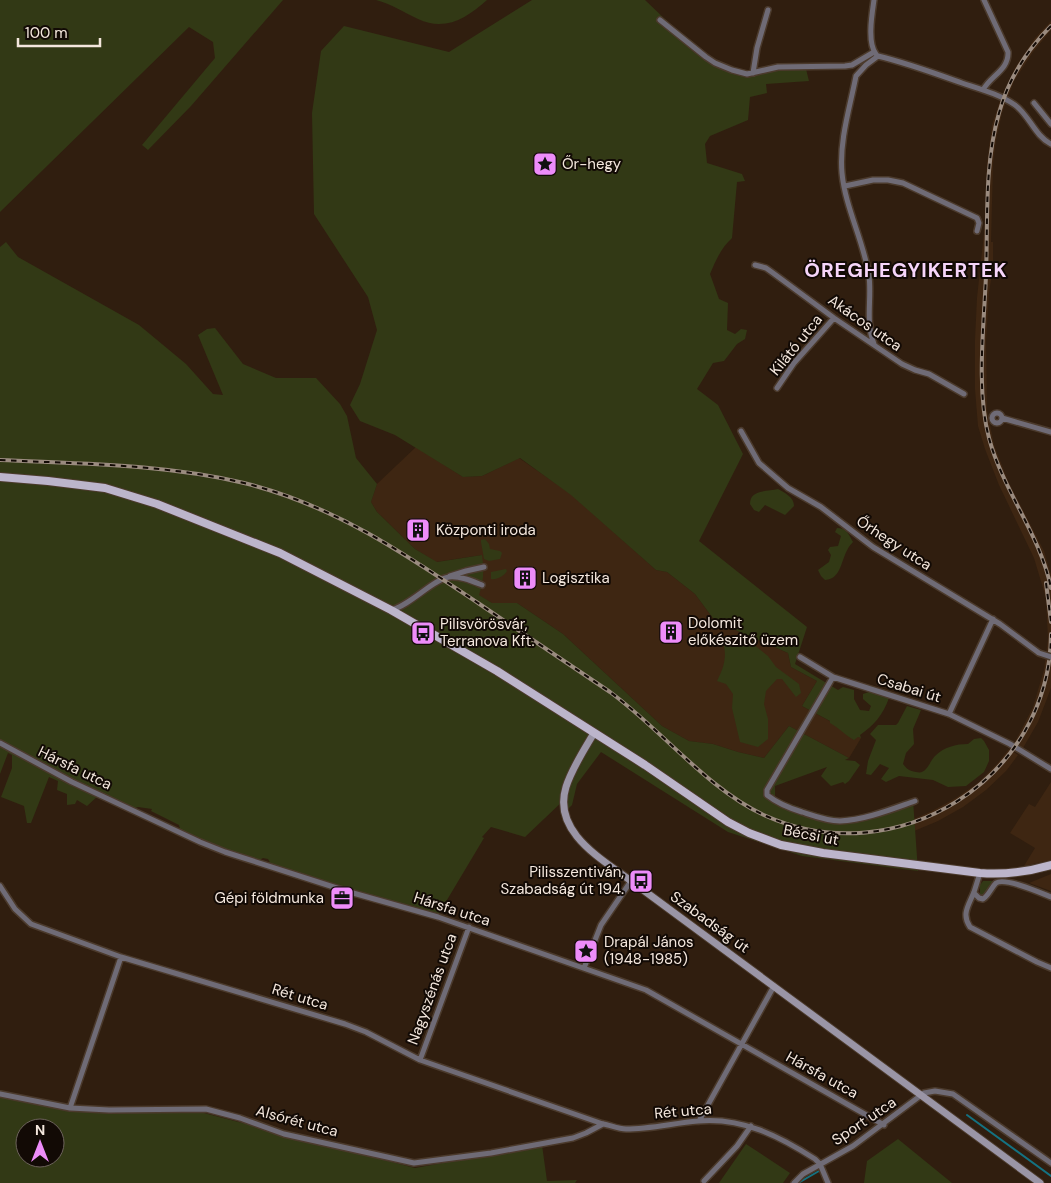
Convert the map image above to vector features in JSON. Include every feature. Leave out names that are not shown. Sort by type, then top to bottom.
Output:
[{"type":"main road","name":"Bécsi út","points":[[0,477],[86,485],[131,495],[280,553],[406,618],[497,671],[670,782],[716,815],[764,839],[802,850],[980,873],[1013,873],[1051,865]]},
{"type":"main road","name":"Szabadság út","points":[[594,733],[571,772],[565,789],[564,809],[567,821],[581,842],[631,882],[1040,1183]]},
{"type":"street","points":[[874,0],[871,40],[876,54]]},
{"type":"street","points":[[983,90],[989,80],[1004,68],[1008,57],[1008,52],[984,0]]},
{"type":"street","points":[[753,73],[757,48],[768,10]]},
{"type":"street","points":[[660,20],[715,63],[747,74],[778,67],[852,65],[876,54],[908,64],[1004,98],[1017,107],[1044,140],[1051,144]]},
{"type":"street","points":[[874,344],[868,318],[870,287],[867,263],[842,175],[842,146],[856,76],[876,54]]},
{"type":"street","points":[[1034,103],[1051,124]]},
{"type":"street","points":[[845,186],[873,180],[903,183],[977,218],[979,223],[977,231]]},
{"type":"street","name":"Akácos utca","points":[[755,265],[766,268],[834,318],[902,364],[929,374],[964,394]]},
{"type":"street","name":"Kilátó utca","points":[[777,388],[794,363],[834,318]]},
{"type":"street","points":[[1002,418],[1051,432]]},
{"type":"street","name":"Őrhegy utca","points":[[741,431],[759,463],[788,488],[821,507],[873,547],[993,619],[1039,653],[1051,657]]},
{"type":"street","points":[[391,610],[407,603],[448,577],[484,568]]},
{"type":"street","points":[[448,577],[466,578],[482,585]]},
{"type":"street","points":[[406,618],[404,609],[407,603]]},
{"type":"street","points":[[949,714],[993,619]]},
{"type":"street","name":"Csabai út","points":[[800,657],[833,677],[949,714],[1010,744],[1051,769]]},
{"type":"street","points":[[833,677],[767,790],[767,795],[776,802],[798,811],[824,819],[839,821],[870,816],[915,801]]},
{"type":"street","name":"Hársfa utca","points":[[0,744],[72,782],[225,852],[346,891],[469,927],[652,993],[884,1125]]},
{"type":"street","points":[[980,873],[966,912],[966,919],[970,927],[1051,968]]},
{"type":"street","points":[[974,893],[983,899],[996,884],[1002,881],[1030,888],[1051,896]]},
{"type":"street","points":[[584,968],[601,925],[631,882]]},
{"type":"street","name":"Rét utca","points":[[0,886],[14,909],[31,924],[121,957],[345,1024],[366,1032],[420,1060],[603,1124],[624,1129],[699,1120],[735,1122],[772,1134],[806,1153],[820,1164]]},
{"type":"street","name":"Nagyszénás utca","points":[[420,1060],[469,927]]},
{"type":"street","points":[[70,1108],[121,957]]},
{"type":"street","points":[[699,1120],[774,986]]},
{"type":"street","points":[[921,1095],[935,1091],[953,1094],[1051,1163]]},
{"type":"street","name":"Alsórét utca","points":[[0,1094],[70,1108],[109,1110],[206,1109],[240,1118],[284,1134],[414,1164],[491,1153],[573,1138],[603,1124]]},
{"type":"street","name":"Sport utca","points":[[794,1183],[803,1174],[853,1146],[884,1125],[921,1095]]},
{"type":"street","points":[[704,1182],[742,1140],[751,1126]]},
{"type":"street","points":[[820,1164],[828,1183]]},
{"type":"shaded area","points":[[1051,21],[1051,30],[1033,52],[1014,81],[1002,113],[996,140],[993,164],[991,242],[993,242],[993,266],[986,341],[987,410],[994,445],[1008,481],[1044,551],[1051,575],[1051,688],[1038,722],[1023,748],[1015,742],[1033,707],[1044,670],[1048,639],[1046,598],[1034,558],[999,485],[978,426],[975,389],[975,340],[977,298],[985,224],[987,164],[992,125],[1000,101],[1015,68],[1035,38]]},
{"type":"shaded area","points":[[416,447],[463,477],[482,476],[519,458],[571,494],[656,570],[667,572],[695,594],[715,621],[788,653],[791,667],[817,681],[802,706],[861,738],[849,758],[789,726],[764,758],[713,744],[689,741],[662,726],[563,634],[517,603],[492,603],[478,595],[482,585],[482,555],[436,562],[415,549],[377,512],[371,502],[377,484]]},
{"type":"shaded area","points":[[459,587],[471,593],[612,689],[644,714],[735,793],[768,812],[796,823],[826,829],[856,830],[886,827],[909,821],[956,798],[978,783],[1009,749],[1018,755],[1006,771],[986,790],[963,807],[938,821],[914,831],[856,841],[810,837],[777,829],[729,803],[701,781],[621,708],[455,594]]},
{"type":"shaded area","points":[[1051,782],[1051,860],[1024,866],[1035,848],[1010,833],[1029,804],[1035,807]]},
{"type":"shaded area","points":[[1051,874],[1051,891],[1029,883]]},
{"type":"green space","points":[[0,0],[283,0],[191,106],[148,150],[142,145],[215,58],[213,42],[189,27],[0,212]]},
{"type":"green space","points":[[376,0],[487,0],[472,12],[455,21],[437,24],[428,23]]},
{"type":"green space","points":[[532,0],[645,0],[713,65],[747,76],[779,68],[806,69],[809,81],[766,84],[767,93],[750,97],[748,120],[710,136],[705,144],[707,163],[742,174],[745,181],[737,182],[732,238],[722,250],[710,274],[719,299],[728,303],[727,330],[735,334],[741,329],[747,330],[745,339],[737,344],[724,361],[713,363],[697,389],[718,405],[743,454],[699,541],[807,627],[795,664],[838,690],[843,687],[854,690],[854,699],[860,710],[869,711],[871,706],[863,699],[863,694],[869,692],[889,698],[881,715],[860,735],[861,738],[858,737],[854,740],[830,723],[830,721],[802,706],[817,681],[791,667],[788,653],[715,621],[695,594],[667,572],[656,570],[571,495],[520,458],[482,476],[463,477],[395,435],[360,421],[350,405],[360,384],[377,330],[368,297],[314,214],[312,113],[321,51],[344,26],[449,52]]},
{"type":"green space","points":[[6,242],[18,257],[139,325],[186,364],[213,394],[223,395],[198,335],[207,329],[215,328],[243,364],[276,378],[316,378],[340,404],[347,416],[356,458],[377,484],[371,502],[377,512],[415,549],[437,562],[482,555],[483,575],[479,595],[492,603],[517,603],[563,634],[662,726],[689,741],[713,744],[764,758],[789,726],[849,758],[845,760],[855,761],[860,765],[845,784],[843,782],[831,786],[821,776],[827,767],[775,786],[775,798],[835,817],[850,817],[913,800],[918,871],[802,856],[728,832],[601,752],[577,784],[572,805],[568,809],[565,799],[525,837],[491,827],[482,837],[484,838],[438,915],[338,888],[272,866],[268,859],[263,858],[256,862],[181,833],[179,825],[151,811],[152,809],[138,807],[133,809],[115,803],[112,798],[100,794],[87,806],[77,800],[75,804],[67,805],[67,794],[57,790],[58,781],[49,777],[31,823],[27,823],[24,806],[1,797],[12,768],[12,755],[8,753],[0,774],[0,247]]},
{"type":"green space","points":[[778,489],[789,496],[794,503],[794,506],[785,515],[765,505],[759,512],[754,510],[750,504],[751,499],[756,493]]},
{"type":"green space","points":[[837,528],[849,534],[853,542],[846,553],[839,571],[831,579],[825,580],[818,570],[829,562],[831,555],[828,550],[830,547],[838,546],[841,536],[835,532]]},
{"type":"green space","points":[[485,539],[490,549],[502,553],[500,559],[489,561],[484,559],[481,540]]},
{"type":"green space","points":[[506,569],[507,571],[502,576],[491,579],[491,572]]},
{"type":"green space","points":[[722,640],[754,645],[768,656],[776,667],[799,684],[801,693],[796,697],[782,679],[777,679],[766,691],[764,704],[768,719],[768,739],[758,747],[740,742],[732,708],[733,694],[726,684],[717,681],[724,661],[725,651]]},
{"type":"green space","points":[[907,706],[921,710],[913,729],[914,744],[906,753],[903,764],[907,768],[914,772],[923,772],[942,750],[955,745],[968,744],[974,739],[981,738],[989,750],[989,761],[984,772],[966,786],[948,787],[933,780],[899,776],[886,782],[881,779],[889,768],[880,764],[871,775],[866,774],[868,761],[876,740],[870,734],[878,725],[896,725]]},
{"type":"green space","points":[[983,881],[995,881],[982,897],[980,885]]},
{"type":"green space","points":[[0,1090],[70,1112],[200,1112],[415,1168],[542,1145],[547,1181],[577,1180],[575,1183],[0,1183]]},
{"type":"green space","points":[[898,1139],[952,1183],[864,1183],[867,1161]]},
{"type":"green space","points":[[746,1144],[790,1173],[783,1183],[719,1183]]},
{"type":"waterway","points":[[967,1115],[1051,1176]]},
{"type":"waterway","points":[[798,1183],[819,1171]]},
{"type":"railway","points":[[1051,26],[1026,55],[1013,77],[1003,101],[994,133],[989,173],[982,378],[985,419],[995,457],[1039,549],[1051,588]]},
{"type":"railway","points":[[0,460],[153,468],[214,477],[277,492],[338,517],[423,566],[610,692],[724,791],[745,805],[766,816],[816,831],[866,832],[913,822],[957,801],[995,771],[1024,732],[1044,686],[1051,634]]},
{"type":"railway","points":[[1046,583],[1051,622]]},
{"type":"place","name":"Őr-hegy","points":[[545,164]]},
{"type":"place","name":"Központi iroda","points":[[418,530]]},
{"type":"place","name":"Logisztika","points":[[525,578]]},
{"type":"place","name":"Dolomit előkészitő üzem","points":[[671,632]]},
{"type":"place","name":"Pilisvörösvár, Terranova Kft.","points":[[423,633]]},
{"type":"place","name":"Pilisszentiván, Szabadság út 194.","points":[[641,881]]},
{"type":"place","name":"Gépi földmunka","points":[[342,898]]},
{"type":"place","name":"Drapál János (1948-1985)","points":[[586,951]]},
{"type":"district","name":"ÖREGHEGYIKERTEK","points":[[906,270]]}]
